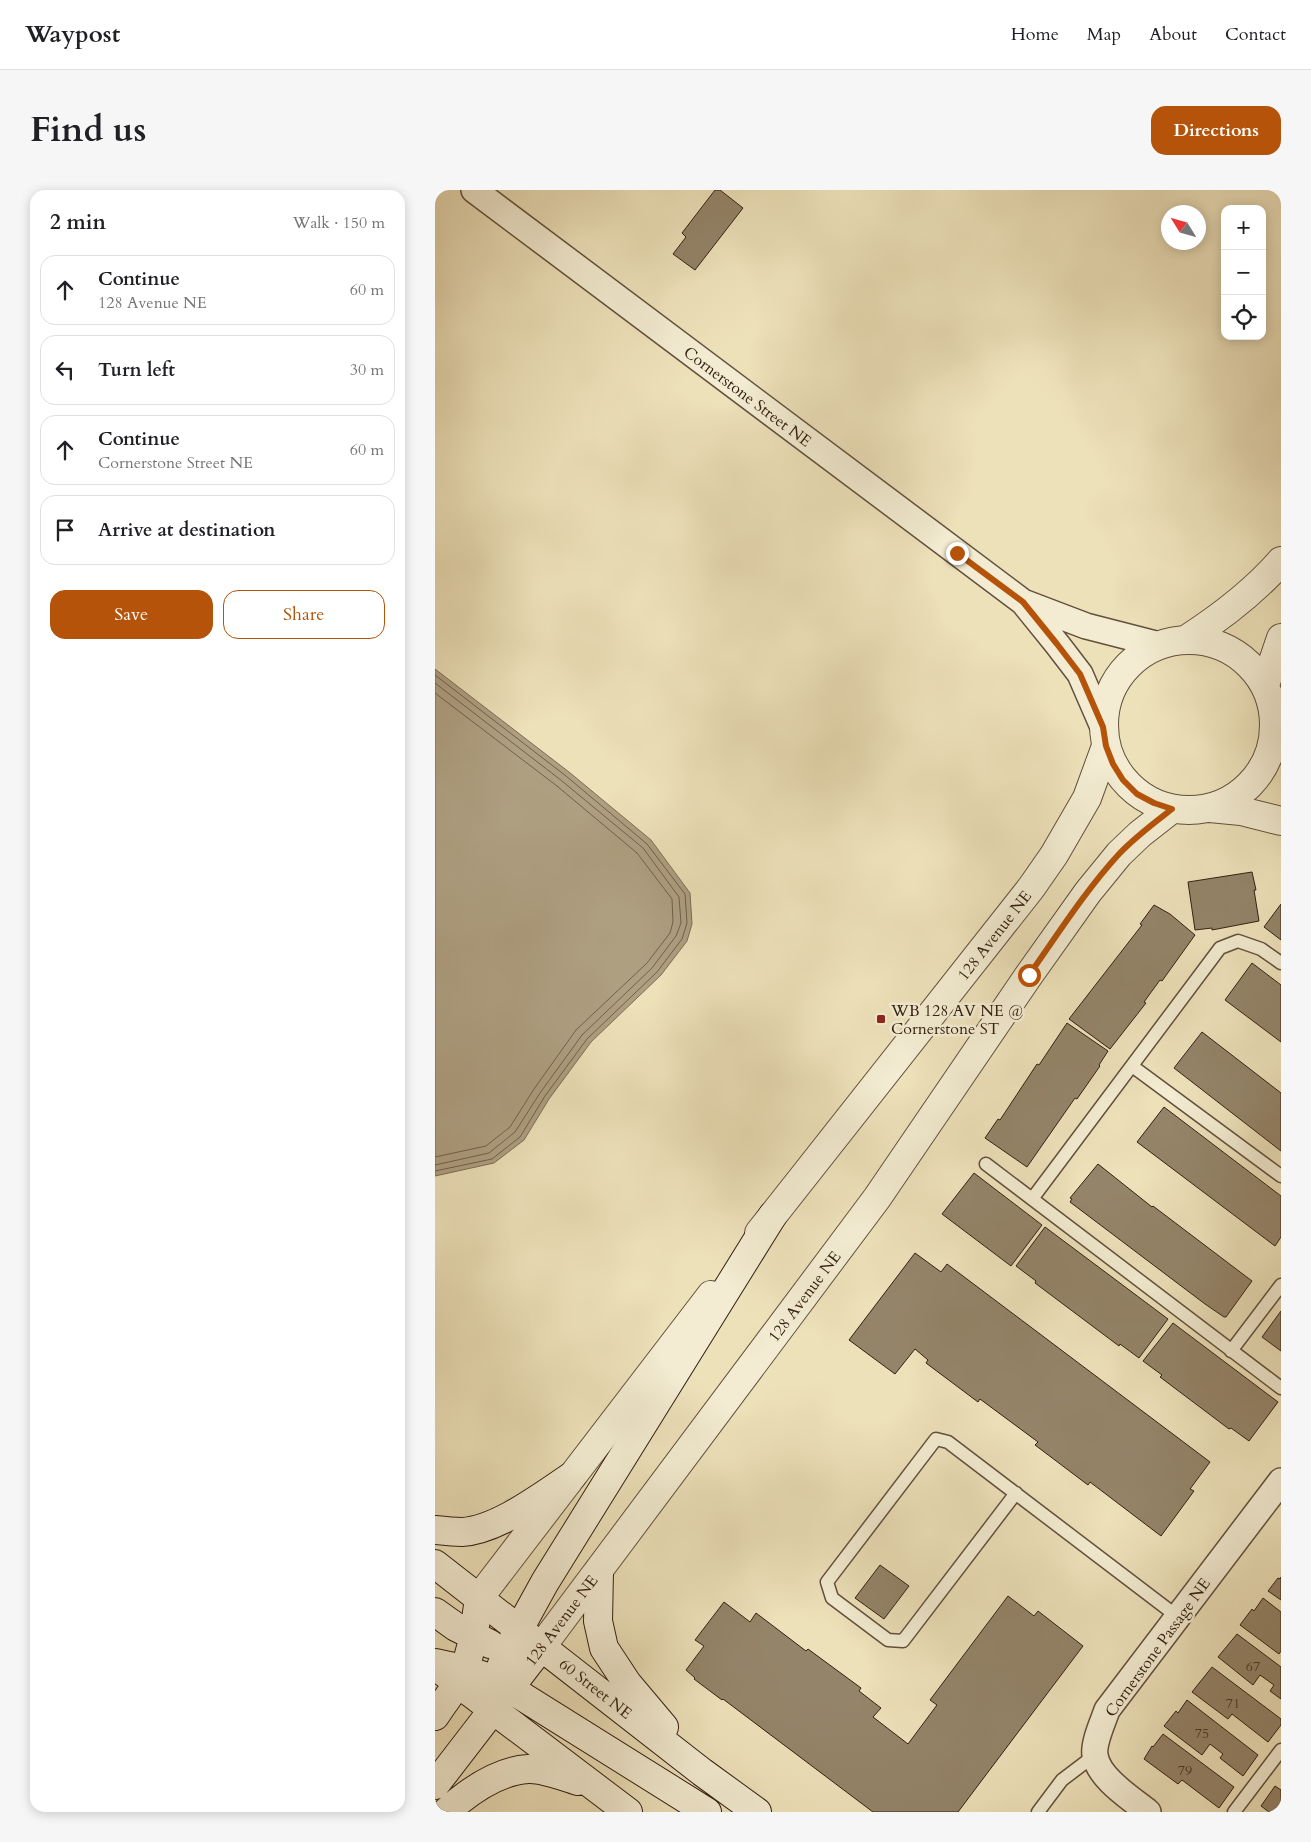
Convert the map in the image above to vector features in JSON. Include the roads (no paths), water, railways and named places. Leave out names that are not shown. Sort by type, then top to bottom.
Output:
[{"type":"street","name":"Cornerstone Street NE","points":[[474,190],[1023,602],[1080,674],[1105,737]]},
{"type":"street","points":[[1187,639],[1218,619],[1265,579],[1281,561]]},
{"type":"street","name":"Cornerstone Street NE","points":[[1023,602],[1086,626],[1160,645]]},
{"type":"street","points":[[1265,685],[1281,638]]},
{"type":"street","points":[[1187,639],[1206,641],[1224,646],[1241,656],[1255,670],[1265,685],[1272,704],[1277,743],[1273,742],[1267,760],[1257,776],[1244,790],[1228,801],[1210,808],[1191,811],[1172,809],[1154,803],[1137,794],[1123,780],[1113,764],[1105,737],[1105,708],[1111,690],[1121,673],[1134,659],[1150,648],[1168,642],[1187,639]]},
{"type":"street","name":"128 Avenue NE","points":[[479,1598],[773,1215],[1031,888],[1054,855],[1087,798],[1105,737]]},
{"type":"street","points":[[1210,808],[1241,811],[1281,821]]},
{"type":"street","name":"128 Avenue NE","points":[[503,1684],[542,1646],[877,1198],[1088,892],[1119,854],[1140,834],[1172,809]]},
{"type":"street","points":[[435,1785],[492,1709],[503,1684],[513,1640],[545,1582],[773,1215]]},
{"type":"street","points":[[435,1530],[464,1532],[486,1526],[513,1514],[573,1476]]},
{"type":"street","name":"Cornerstone Passage NE","points":[[1095,1755],[1097,1737],[1107,1710],[1281,1481]]},
{"type":"street","name":"60 Street NE","points":[[435,1564],[479,1598],[513,1640],[542,1646],[702,1772],[757,1812]]},
{"type":"street","points":[[599,1571],[598,1621],[604,1648],[627,1683],[702,1772]]},
{"type":"street","points":[[435,1655],[455,1625],[479,1598]]},
{"type":"street","points":[[455,1625],[513,1640]]},
{"type":"street","points":[[435,1716],[460,1676],[455,1625]]},
{"type":"street","points":[[435,1664],[460,1676],[503,1684],[707,1812]]},
{"type":"street","points":[[460,1676],[492,1709],[628,1812]]},
{"type":"street","points":[[1095,1755],[1103,1773],[1120,1791],[1149,1812]]},
{"type":"street","points":[[446,1812],[465,1794],[491,1780],[529,1768],[558,1774],[596,1788]]},
{"type":"lane","points":[[1032,1200],[1220,948],[1239,942],[1261,949],[1281,963]]},
{"type":"lane","points":[[1132,1066],[1281,1176]]},
{"type":"lane","points":[[986,1164],[1281,1388]]},
{"type":"lane","points":[[1231,1350],[1281,1285]]},
{"type":"lane","points":[[1015,1493],[903,1641],[888,1640],[832,1598],[827,1582],[936,1440],[948,1442],[1178,1617]]},
{"type":"lane","points":[[1234,1812],[1281,1750]]},
{"type":"lane","points":[[1038,1812],[1062,1780],[1095,1755]]},
{"type":"water","points":[[435,669],[569,772],[651,840],[690,893],[692,924],[687,941],[661,975],[591,1042],[549,1099],[524,1140],[494,1163],[435,1176]]},
{"type":"place","name":"WB 128 AV NE @ Cornerstone ST","points":[[881,1019]]}]
